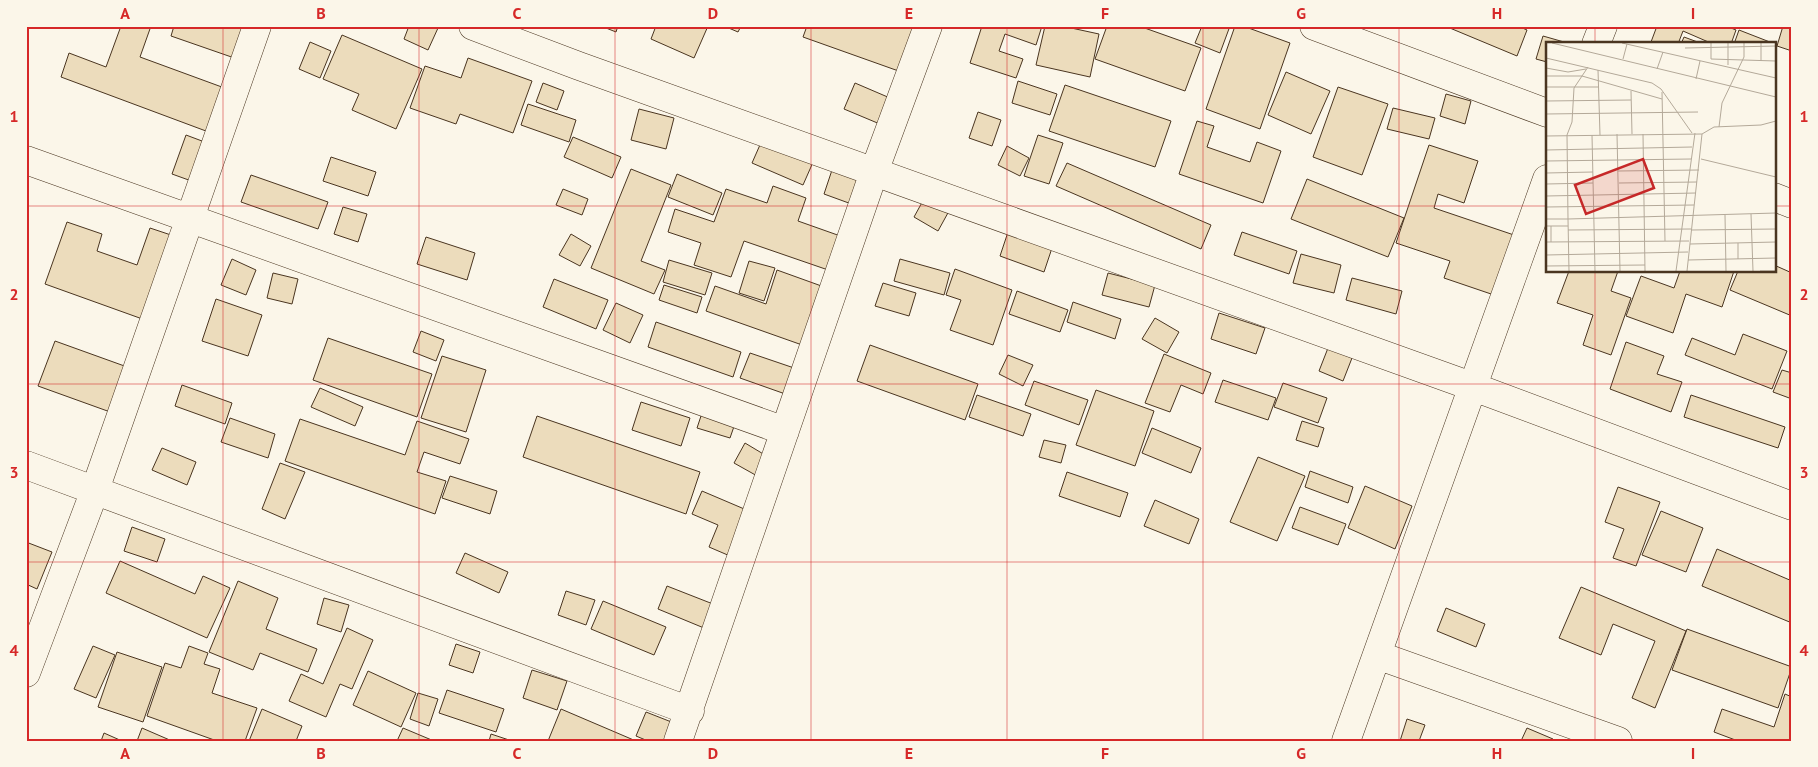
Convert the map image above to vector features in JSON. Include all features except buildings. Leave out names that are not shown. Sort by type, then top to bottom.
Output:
[{"type":"street","points":[[26,672],[95,490],[188,219],[257,26]]},
{"type":"street","points":[[473,26],[1472,386],[1792,506]]},
{"type":"street","points":[[678,741],[690,711],[874,172],[928,26]]},
{"type":"street","points":[[1314,26],[1546,113]]},
{"type":"street","points":[[1597,42],[1602,26]]},
{"type":"street","points":[[26,160],[785,432]]},
{"type":"street","points":[[1346,741],[1546,182]]},
{"type":"street","points":[[1776,198],[1792,204]]},
{"type":"street","points":[[26,465],[690,711]]},
{"type":"street","points":[[1377,654],[1618,741]]}]
